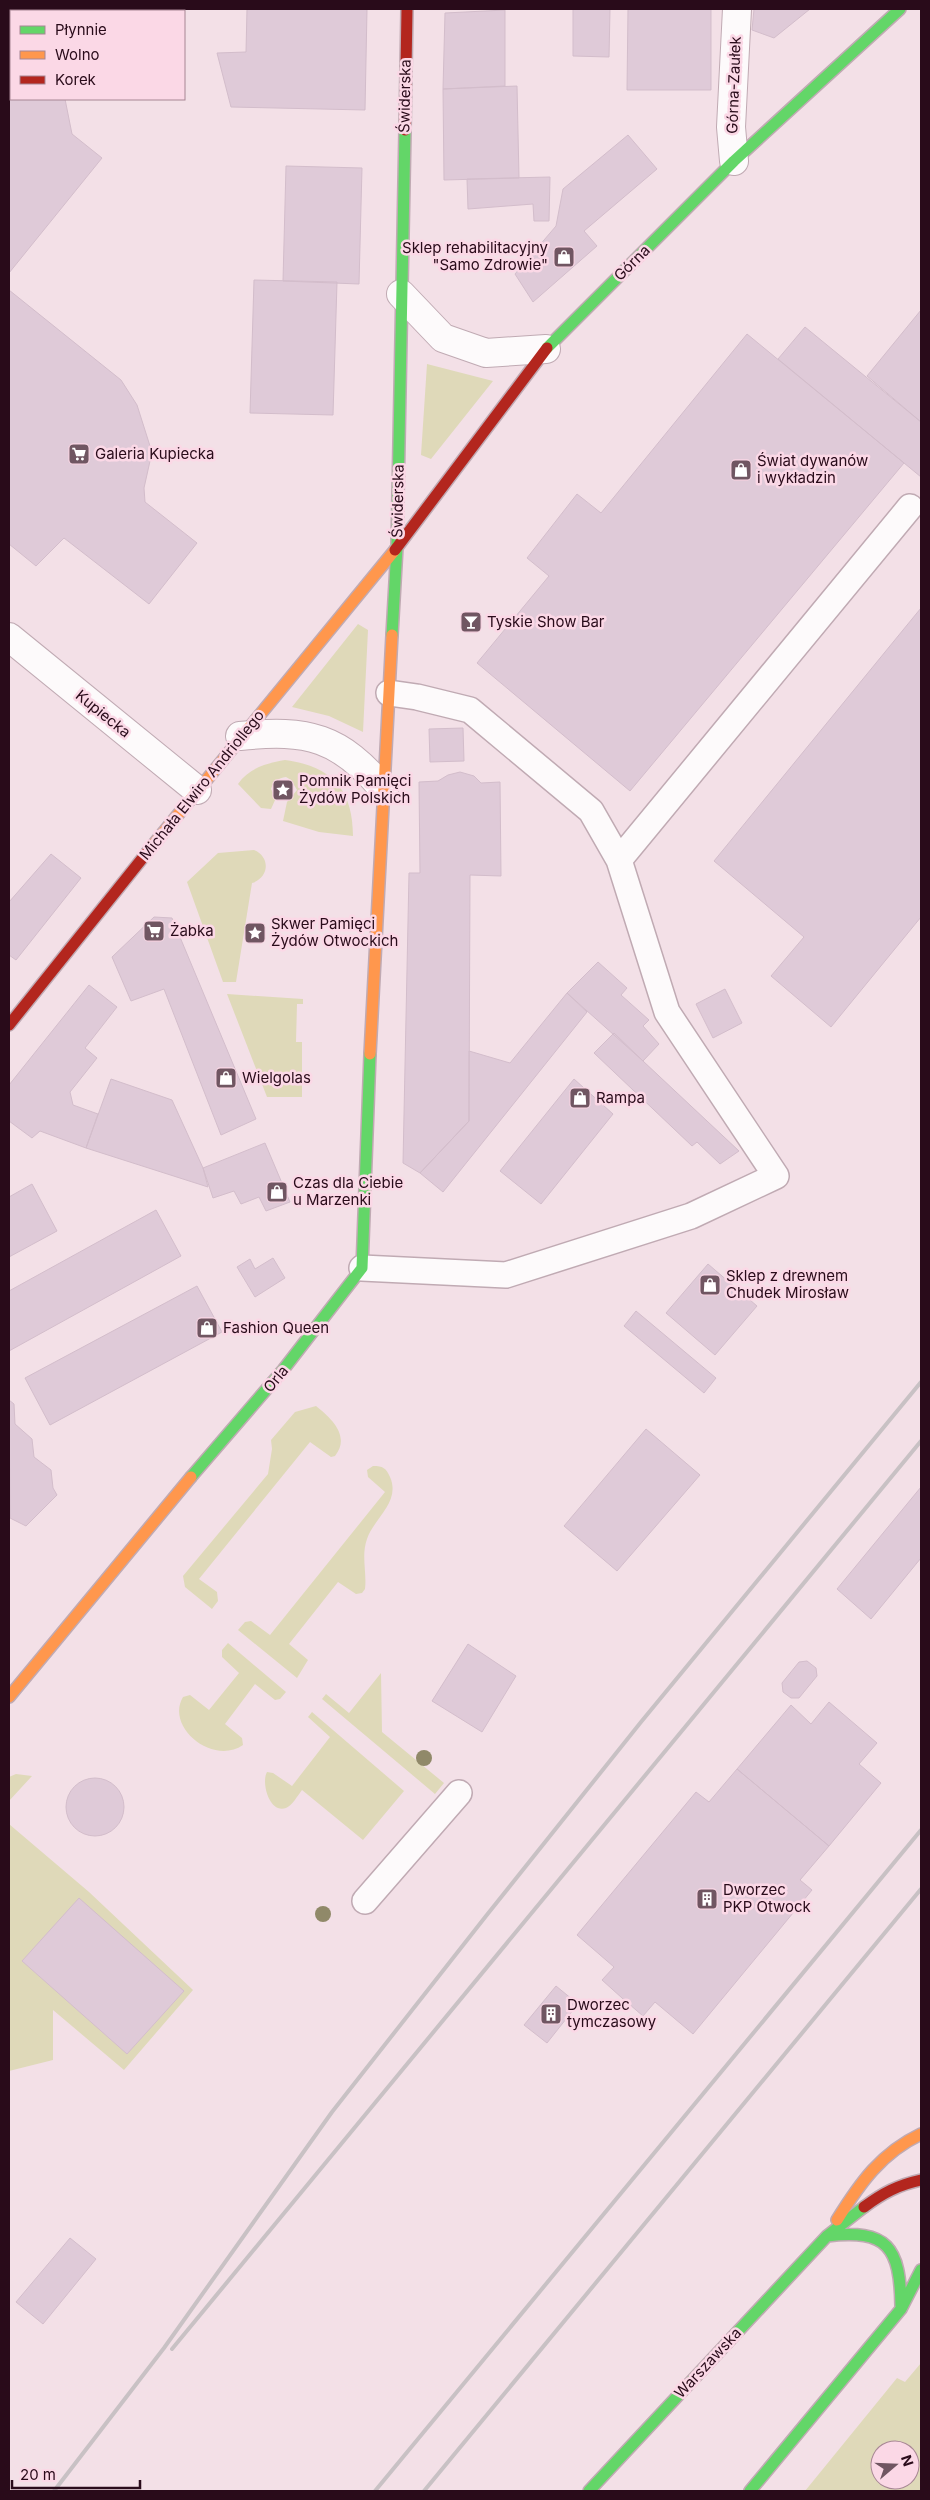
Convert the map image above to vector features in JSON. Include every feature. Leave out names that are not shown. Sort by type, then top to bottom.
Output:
[{"type":"street","name":"Świderska","points":[[362,1268],[372,993],[397,547],[407,9]]},
{"type":"street","name":"Górna-Zaułek","points":[[734,160],[732,127],[737,9]]},
{"type":"street","name":"Górna","points":[[397,547],[546,349],[734,160],[900,9]]},
{"type":"street","points":[[401,294],[443,338],[486,352],[546,349]]},
{"type":"street","name":"Michała Elwiro Andriollego","points":[[9,1026],[240,736],[397,547]]},
{"type":"street","name":"Kupiecka","points":[[9,638],[197,790]]},
{"type":"street","points":[[240,736],[265,734],[313,737],[336,747],[364,766],[384,790]]},
{"type":"street","name":"Orla","points":[[9,1697],[198,1468],[283,1370],[362,1268]]},
{"type":"street","name":"Warszawska","points":[[827,2236],[863,2178],[880,2158],[904,2141],[921,2134]]},
{"type":"street","name":"Warszawska","points":[[589,2491],[827,2236],[885,2191],[901,2184],[921,2180]]},
{"type":"street","points":[[827,2236],[847,2232],[867,2235],[886,2243],[896,2257],[900,2271],[901,2309]]},
{"type":"street","points":[[901,2309],[921,2270]]},
{"type":"street","points":[[750,2491],[901,2309],[921,2292]]},
{"type":"lane","points":[[619,860],[910,507]]},
{"type":"lane","points":[[362,1268],[506,1275],[691,1216],[776,1176],[667,1012],[619,860],[591,811],[470,710],[417,697],[389,693]]},
{"type":"lane","points":[[365,1901],[458,1793]]},
{"type":"shaded area","points":[[427,364],[493,381],[431,459],[421,455]]},
{"type":"shaded area","points":[[358,624],[368,630],[363,732],[329,716],[292,707]]},
{"type":"shaded area","points":[[285,760],[315,768],[327,774],[336,783],[344,793],[349,805],[353,836],[319,832],[283,821],[287,802],[297,790],[291,780],[286,777],[277,780],[272,786],[271,789],[276,798],[271,809],[261,808],[238,784],[242,778],[253,770]]},
{"type":"shaded area","points":[[254,850],[263,857],[266,867],[265,872],[262,877],[252,883],[236,982],[223,982],[187,882],[218,853]]},
{"type":"shaded area","points":[[227,994],[303,999],[303,1004],[297,1004],[296,1042],[302,1042],[302,1097],[267,1097]]},
{"type":"shaded area","points":[[316,1406],[328,1416],[337,1428],[341,1441],[339,1449],[335,1456],[331,1457],[310,1442],[199,1579],[217,1592],[218,1601],[212,1609],[185,1587],[183,1576],[268,1474],[272,1449],[271,1440],[295,1412]]},
{"type":"shaded area","points":[[373,1466],[382,1467],[387,1471],[392,1486],[392,1494],[385,1510],[370,1531],[365,1545],[365,1589],[362,1593],[356,1594],[338,1582],[289,1644],[308,1660],[297,1678],[238,1630],[245,1622],[251,1621],[270,1635],[385,1492],[368,1477],[367,1470]]},
{"type":"shaded area","points":[[228,1643],[286,1692],[280,1699],[275,1700],[255,1684],[225,1724],[242,1738],[243,1745],[231,1750],[218,1751],[206,1747],[186,1731],[179,1709],[183,1697],[190,1695],[209,1710],[239,1673],[222,1657],[222,1650]]},
{"type":"shaded area","points":[[381,1673],[382,1732],[444,1783],[435,1794],[322,1699],[326,1694],[349,1713]]},
{"type":"shaded area","points":[[312,1712],[404,1791],[363,1840],[302,1790],[293,1803],[286,1808],[280,1809],[275,1806],[268,1796],[265,1783],[267,1772],[273,1773],[292,1786],[330,1737],[308,1717]]},
{"type":"shaded area","points":[[16,1774],[32,1776],[9,1801],[9,1777]]},
{"type":"shaded area","points":[[9,1824],[89,1892],[193,1990],[124,2070],[53,2010],[53,2060],[9,2071]]},
{"type":"shaded area","points":[[921,2363],[921,2491],[805,2491],[897,2378],[905,2382]]},
{"type":"building","points":[[9,9],[47,9],[48,10],[10,10],[10,100],[65,100],[72,134],[102,158],[9,273]]},
{"type":"building","points":[[247,9],[367,9],[365,110],[231,107],[217,53],[246,52]]},
{"type":"building","points":[[573,9],[610,9],[609,57],[573,56]]},
{"type":"building","points":[[628,9],[711,9],[711,90],[627,90]]},
{"type":"building","points":[[754,9],[810,9],[774,38],[752,30]]},
{"type":"building","points":[[505,10],[505,86],[443,89],[445,13]]},
{"type":"building","points":[[517,86],[519,178],[444,180],[443,89]]},
{"type":"building","points":[[628,135],[657,169],[584,231],[597,246],[533,302],[515,274],[556,226],[563,189]]},
{"type":"building","points":[[286,166],[362,168],[359,284],[283,281]]},
{"type":"building","points":[[550,177],[549,221],[534,221],[533,204],[468,209],[467,179]]},
{"type":"building","points":[[254,280],[337,282],[333,415],[250,413]]},
{"type":"building","name":"Galeria Kupiecka","points":[[9,290],[121,380],[137,405],[150,446],[150,461],[144,488],[145,502],[197,543],[149,604],[64,538],[36,566],[9,544]]},
{"type":"building","points":[[921,310],[921,422],[867,376]]},
{"type":"building","points":[[805,327],[921,422],[921,477],[778,359]]},
{"type":"building","points":[[747,334],[904,463],[630,791],[477,663],[549,576],[527,558],[577,494],[601,513]]},
{"type":"building","points":[[921,608],[921,917],[831,1027],[771,976],[804,937],[714,861]]},
{"type":"building","points":[[463,728],[464,761],[430,762],[429,729]]},
{"type":"building","points":[[460,772],[474,776],[481,783],[500,782],[501,876],[470,875],[469,1121],[420,1173],[403,1163],[409,873],[420,873],[419,782],[438,781],[448,775]]},
{"type":"building","points":[[51,854],[81,878],[16,960],[9,955],[9,902]]},
{"type":"building","points":[[154,917],[172,918],[256,1119],[221,1135],[164,989],[131,1001],[112,957]]},
{"type":"building","points":[[598,962],[627,988],[621,995],[649,1020],[643,1026],[659,1044],[643,1061],[567,993]]},
{"type":"building","points":[[89,985],[117,1007],[85,1048],[97,1058],[70,1092],[73,1105],[98,1114],[86,1148],[40,1131],[32,1138],[9,1121],[9,1085]]},
{"type":"building","points":[[725,989],[742,1023],[713,1038],[696,1004]]},
{"type":"building","points":[[567,993],[587,1012],[443,1192],[420,1173],[469,1121],[469,1051],[510,1063]]},
{"type":"building","points":[[614,1033],[739,1151],[720,1164],[697,1142],[692,1146],[594,1053]]},
{"type":"building","points":[[111,1079],[172,1100],[203,1168],[208,1187],[86,1148]]},
{"type":"building","points":[[574,1079],[613,1114],[541,1204],[500,1171]]},
{"type":"building","points":[[265,1143],[290,1202],[266,1211],[259,1197],[241,1204],[234,1191],[213,1198],[203,1168]]},
{"type":"building","points":[[32,1184],[57,1231],[9,1257],[9,1197]]},
{"type":"building","points":[[156,1210],[181,1256],[9,1351],[9,1291]]},
{"type":"building","points":[[273,1258],[285,1278],[255,1297],[237,1267],[250,1259],[255,1269]]},
{"type":"building","points":[[708,1264],[757,1306],[715,1355],[666,1313]]},
{"type":"building","points":[[197,1286],[222,1332],[50,1425],[25,1378]]},
{"type":"building","points":[[636,1311],[716,1378],[704,1393],[624,1326]]},
{"type":"building","points":[[9,1400],[14,1404],[15,1424],[32,1439],[34,1457],[51,1470],[53,1488],[57,1495],[26,1526],[10,1518]]},
{"type":"building","points":[[646,1429],[700,1475],[617,1571],[564,1526]]},
{"type":"building","points":[[921,1487],[921,1558],[871,1619],[837,1589]]},
{"type":"building","points":[[468,1644],[516,1676],[482,1732],[432,1701]]},
{"type":"building","points":[[807,1661],[816,1668],[817,1676],[799,1698],[791,1698],[783,1692],[782,1683],[799,1662]]},
{"type":"building","points":[[829,1702],[877,1743],[859,1764],[881,1783],[829,1846],[737,1769],[791,1705],[811,1724]]},
{"type":"building","name":"Dworzec PKP Otwock","points":[[737,1769],[829,1846],[800,1880],[812,1890],[693,2034],[655,2002],[643,2016],[602,1980],[614,1967],[577,1935],[696,1792],[709,1802]]},
{"type":"building","points":[[89,1778],[101,1778],[116,1786],[124,1801],[124,1813],[116,1828],[101,1836],[89,1836],[74,1828],[66,1813],[66,1801],[74,1786]]},
{"type":"building","points":[[79,1898],[184,1991],[127,2054],[22,1961]]},
{"type":"building","name":"Dworzec tymczasowy","points":[[556,1986],[578,2004],[547,2043],[524,2025]]},
{"type":"building","points":[[70,2238],[96,2259],[43,2324],[16,2302]]},
{"type":"railway","points":[[54,2491],[164,2348],[332,2112],[641,1722],[921,1382]]},
{"type":"railway","points":[[172,2349],[921,1441]]},
{"type":"railway","points":[[375,2491],[921,1830]]},
{"type":"railway","points":[[424,2491],[921,1889]]},
{"type":"traffic: fast","points":[[547,348],[734,161],[900,9]]},
{"type":"traffic: fast","points":[[392,635],[397,547],[405,130]]},
{"type":"traffic: fast","points":[[191,1477],[283,1370],[362,1268],[370,1054]]},
{"type":"traffic: fast","points":[[589,2491],[827,2236],[864,2207]]},
{"type":"traffic: fast","points":[[827,2236],[864,2236],[877,2240],[886,2246],[893,2256],[898,2269],[901,2306]]},
{"type":"traffic: fast","points":[[750,2491],[901,2309],[921,2270]]},
{"type":"traffic: slow","points":[[149,850],[395,550]]},
{"type":"traffic: slow","points":[[370,1054],[392,635]]},
{"type":"traffic: slow","points":[[9,1697],[191,1477]]},
{"type":"traffic: slow","points":[[837,2220],[873,2170],[894,2150],[921,2134]]},
{"type":"traffic: jam","points":[[405,130],[407,9]]},
{"type":"traffic: jam","points":[[395,550],[547,348]]},
{"type":"traffic: jam","points":[[9,1025],[149,850]]},
{"type":"traffic: jam","points":[[864,2207],[891,2190],[921,2180]]},
{"type":"place","name":"Sklep rehabilitacyjny \"Samo Zdrowie\"","points":[[564,257]]},
{"type":"place","name":"Galeria Kupiecka","points":[[79,454]]},
{"type":"place","name":"Świat dywanów i wykładzin","points":[[741,470]]},
{"type":"place","name":"Tyskie Show Bar","points":[[471,622]]},
{"type":"place","name":"Pomnik Pamięci Żydów Polskich","points":[[283,790]]},
{"type":"place","name":"Żabka","points":[[154,931]]},
{"type":"place","name":"Skwer Pamięci Żydów Otwockich","points":[[255,933]]},
{"type":"place","name":"Wielgolas","points":[[226,1078]]},
{"type":"place","name":"Rampa","points":[[580,1098]]},
{"type":"place","name":"Czas dla Ciebie u Marzenki","points":[[277,1192]]},
{"type":"place","name":"Sklep z drewnem Chudek Mirosław","points":[[710,1285]]},
{"type":"place","name":"Fashion Queen","points":[[207,1328]]},
{"type":"place","name":"Dworzec PKP Otwock","points":[[707,1899]]},
{"type":"place","name":"Dworzec tymczasowy","points":[[551,2014]]}]
